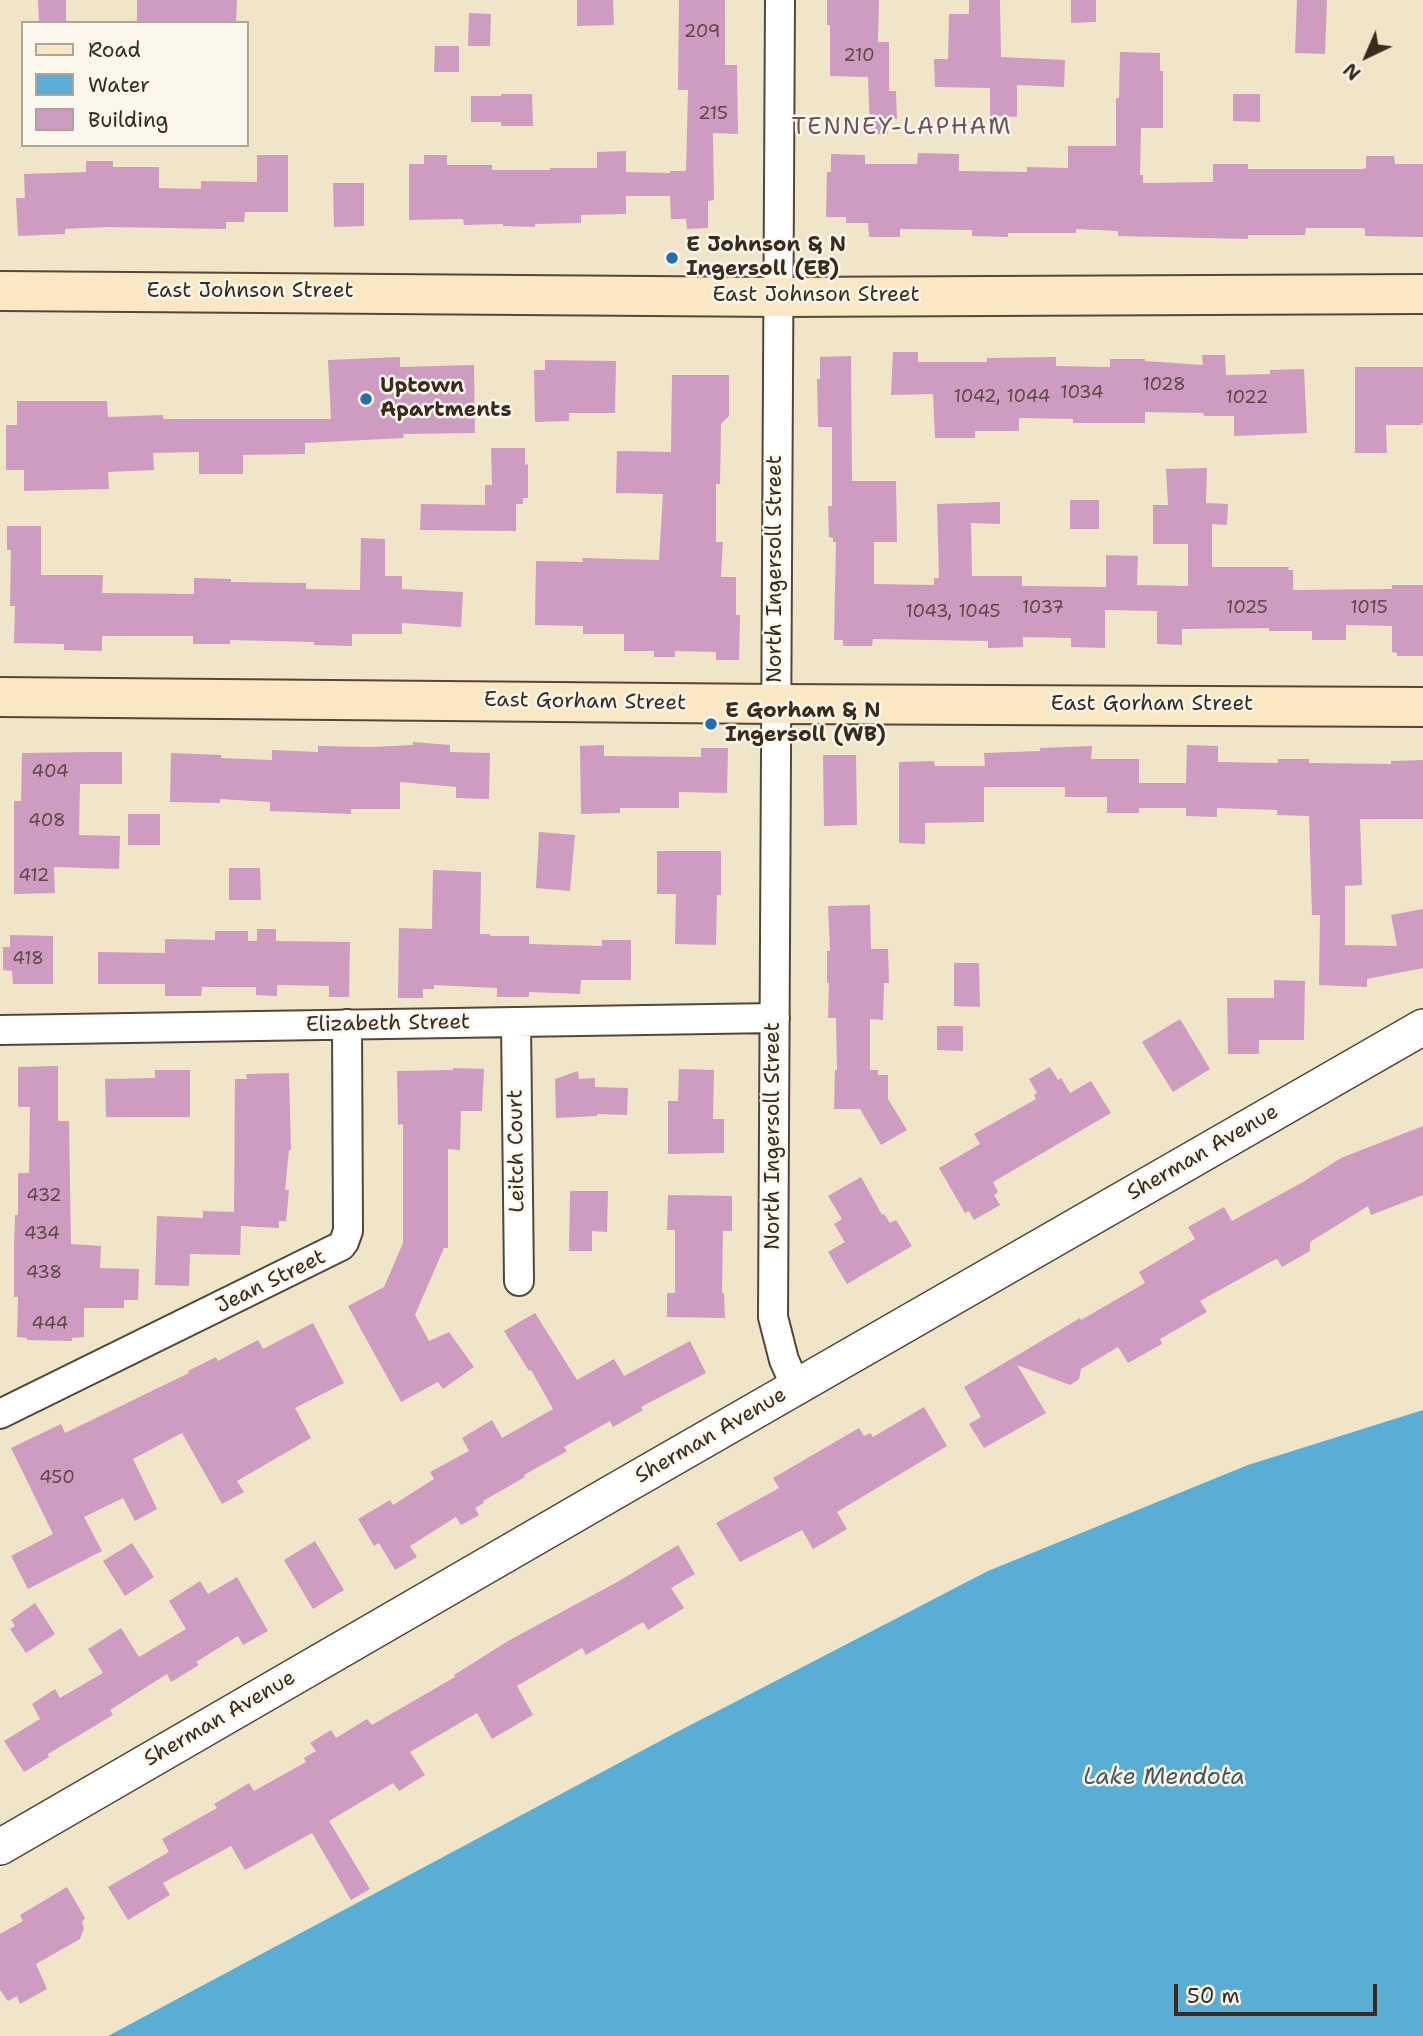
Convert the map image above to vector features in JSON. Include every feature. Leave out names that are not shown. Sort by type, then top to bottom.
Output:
[{"type":"main road","name":"East Johnson Street","points":[[0,291],[779,297],[1423,294]]},
{"type":"main road","name":"East Gorham Street","points":[[0,697],[1423,707]]},
{"type":"street","name":"North Ingersoll Street","points":[[780,0],[773,1317],[784,1360],[796,1387]]},
{"type":"street","name":"Elizabeth Street","points":[[0,1030],[775,1018]]},
{"type":"street","name":"Leitch Court","points":[[516,1022],[519,1281]]},
{"type":"street","name":"Jean Street","points":[[0,1413],[341,1246],[348,1231],[347,1024]]},
{"type":"street","name":"Sherman Avenue","points":[[0,1847],[1423,1027]]},
{"type":"water","name":"Lake Mendota","points":[[1423,1410],[1423,2036],[108,2036],[677,1732],[988,1571],[1248,1465]]},
{"type":"building","points":[[38,0],[66,0],[66,21],[39,21]]},
{"type":"building","points":[[137,0],[237,0],[236,21],[137,21]]},
{"type":"building","points":[[577,0],[613,0],[614,25],[577,26]]},
{"type":"building","points":[[679,0],[725,0],[725,65],[737,65],[738,134],[713,133],[714,200],[708,201],[708,228],[687,229],[686,219],[671,219],[670,196],[626,196],[626,214],[581,215],[581,223],[535,224],[535,227],[464,225],[463,219],[409,220],[409,164],[424,164],[424,155],[447,155],[447,165],[492,165],[492,170],[550,170],[597,168],[597,152],[626,151],[626,172],[686,171],[688,90],[678,90]]},
{"type":"building","points":[[827,0],[879,0],[878,42],[889,42],[889,91],[896,91],[897,119],[888,119],[888,134],[870,134],[868,77],[830,76]]},
{"type":"building","points":[[969,0],[1000,0],[1001,57],[1065,60],[1064,87],[1017,85],[1017,117],[990,116],[990,88],[935,87],[934,59],[948,59],[949,14],[969,14]]},
{"type":"building","points":[[1071,0],[1096,0],[1096,22],[1071,23]]},
{"type":"building","points":[[1297,0],[1327,0],[1325,54],[1295,53]]},
{"type":"building","points":[[469,13],[491,14],[490,46],[468,46]]},
{"type":"building","points":[[435,46],[459,46],[459,72],[434,72]]},
{"type":"building","points":[[1120,52],[1160,53],[1160,71],[1163,71],[1163,128],[1141,128],[1140,175],[1143,175],[1143,183],[1213,182],[1213,164],[1248,164],[1248,169],[1363,169],[1366,168],[1366,156],[1394,156],[1395,164],[1423,164],[1423,237],[1365,236],[1363,228],[1306,228],[1305,235],[1248,235],[1248,239],[1118,236],[1118,231],[1076,229],[1076,233],[1008,233],[1008,237],[972,236],[972,230],[900,229],[900,237],[869,237],[868,223],[846,223],[846,217],[826,217],[827,172],[831,172],[831,154],[865,155],[865,164],[917,164],[918,153],[959,154],[959,171],[1027,172],[1027,167],[1068,168],[1068,146],[1116,146]]},
{"type":"building","points":[[532,94],[533,126],[471,122],[471,96]]},
{"type":"building","points":[[1233,94],[1260,94],[1260,122],[1233,121]]},
{"type":"building","points":[[257,155],[288,155],[288,212],[245,212],[244,222],[226,222],[226,229],[108,227],[65,229],[65,234],[18,236],[16,198],[25,198],[24,174],[86,172],[86,161],[113,161],[113,167],[159,167],[159,188],[201,189],[201,181],[257,182]]},
{"type":"building","points":[[333,183],[364,183],[364,226],[334,227]]},
{"type":"building","points":[[893,352],[918,352],[918,362],[987,362],[987,358],[1056,357],[1056,366],[1110,367],[1110,359],[1145,359],[1203,365],[1202,355],[1225,355],[1226,375],[1270,374],[1270,370],[1304,369],[1307,433],[1234,436],[1234,416],[1145,412],[1145,423],[1073,423],[1073,419],[1019,418],[1019,431],[975,431],[975,438],[935,438],[933,394],[891,395]]},
{"type":"building","points":[[851,356],[852,481],[896,481],[897,542],[874,542],[874,584],[934,585],[934,578],[939,578],[937,504],[1000,502],[1000,524],[971,523],[972,576],[1022,576],[1022,586],[1106,587],[1106,555],[1138,556],[1137,585],[1188,586],[1188,544],[1153,544],[1153,505],[1168,505],[1166,469],[1207,468],[1206,503],[1228,504],[1227,525],[1212,524],[1212,567],[1289,567],[1288,570],[1293,570],[1293,590],[1392,589],[1392,585],[1423,585],[1423,656],[1397,656],[1397,653],[1392,652],[1392,626],[1346,625],[1346,640],[1312,640],[1312,631],[1269,631],[1269,628],[1182,629],[1182,645],[1157,644],[1157,611],[1105,610],[1105,648],[1071,647],[1071,638],[1023,637],[1023,647],[988,648],[988,641],[873,639],[872,646],[843,646],[843,640],[834,640],[836,542],[829,537],[828,506],[832,506],[832,427],[818,427],[817,379],[820,379],[820,357]]},
{"type":"building","points":[[400,357],[400,367],[474,365],[475,433],[403,434],[404,438],[305,443],[305,454],[243,455],[243,474],[199,474],[199,452],[153,453],[154,470],[108,472],[109,489],[24,491],[24,470],[6,470],[6,425],[17,425],[17,401],[107,401],[108,417],[163,415],[163,419],[331,419],[328,360]]},
{"type":"building","points":[[545,360],[616,361],[615,413],[569,413],[569,421],[535,422],[534,370],[545,370]]},
{"type":"building","points":[[1355,367],[1423,367],[1423,423],[1386,425],[1387,453],[1355,453]]},
{"type":"building","points":[[672,375],[729,375],[729,416],[721,424],[720,484],[716,484],[716,542],[723,542],[721,577],[736,577],[736,615],[740,615],[739,660],[716,660],[716,652],[675,651],[675,657],[654,657],[654,651],[624,651],[624,634],[583,634],[583,626],[535,625],[536,561],[583,562],[582,558],[659,560],[663,494],[616,493],[617,451],[671,452]]},
{"type":"building","points":[[491,448],[525,448],[528,498],[523,498],[523,504],[516,504],[516,531],[420,530],[421,504],[485,505],[485,485],[492,485]]},
{"type":"building","points":[[1070,500],[1099,500],[1099,529],[1070,529]]},
{"type":"building","points":[[7,526],[41,526],[41,575],[103,575],[102,593],[194,594],[194,578],[231,579],[231,582],[306,583],[306,589],[360,590],[361,538],[385,539],[385,576],[402,576],[402,589],[463,592],[461,627],[402,623],[402,634],[352,634],[352,646],[314,645],[314,642],[230,640],[230,644],[193,644],[193,636],[102,636],[102,651],[64,650],[64,644],[14,643],[15,606],[10,606],[11,550],[7,550]]},
{"type":"building","points":[[413,742],[450,745],[450,752],[490,753],[489,799],[456,798],[456,787],[400,782],[400,809],[351,809],[351,814],[270,811],[270,802],[220,799],[220,803],[170,802],[171,753],[272,760],[272,750],[318,752],[318,746],[371,747],[413,745]]},
{"type":"building","points":[[604,745],[604,756],[701,757],[701,748],[728,748],[727,793],[679,792],[679,808],[620,808],[620,813],[581,814],[580,746]]},
{"type":"building","points":[[1187,745],[1218,746],[1218,762],[1278,763],[1278,759],[1309,759],[1309,763],[1391,764],[1391,761],[1423,760],[1423,819],[1360,819],[1362,885],[1345,886],[1345,945],[1397,946],[1391,915],[1423,909],[1423,968],[1367,979],[1367,987],[1319,985],[1320,915],[1312,915],[1309,816],[1277,815],[1277,810],[1217,808],[1217,817],[1186,816],[1186,808],[1139,808],[1139,813],[1107,813],[1107,797],[1065,797],[1065,787],[984,787],[984,822],[925,823],[925,844],[899,843],[899,762],[934,761],[935,766],[985,766],[984,753],[1092,746],[1091,759],[1139,759],[1139,783],[1186,783]]},
{"type":"building","points":[[122,752],[122,784],[80,784],[79,835],[120,836],[119,869],[54,867],[55,893],[14,894],[14,801],[21,801],[22,753]]},
{"type":"building","points":[[823,755],[856,755],[857,825],[824,826]]},
{"type":"building","points":[[128,814],[160,814],[160,845],[128,845]]},
{"type":"building","points":[[539,832],[575,835],[570,891],[536,888]]},
{"type":"building","points":[[657,851],[721,851],[721,895],[717,895],[716,945],[675,944],[676,894],[657,894]]},
{"type":"building","points":[[229,868],[260,868],[261,900],[229,900]]},
{"type":"building","points":[[433,870],[481,872],[480,934],[529,936],[529,944],[602,946],[602,940],[631,940],[631,980],[581,980],[580,994],[529,992],[529,997],[497,997],[497,988],[434,985],[434,989],[423,989],[423,998],[398,998],[399,928],[432,929]]},
{"type":"building","points":[[870,905],[871,949],[888,949],[889,983],[884,983],[883,1020],[870,1019],[870,1070],[878,1070],[878,1075],[888,1075],[888,1099],[907,1130],[881,1145],[860,1109],[834,1109],[837,1070],[836,1018],[828,1018],[828,906]]},
{"type":"building","points":[[257,929],[276,929],[276,941],[350,942],[349,997],[329,997],[329,986],[277,985],[277,996],[256,995],[256,987],[202,987],[201,996],[165,996],[165,984],[98,984],[98,952],[165,953],[165,939],[215,940],[215,931],[248,931],[248,941],[257,941]]},
{"type":"building","points":[[10,935],[53,936],[53,984],[13,984],[12,971],[3,970],[3,947],[10,947]]},
{"type":"building","points":[[954,963],[979,963],[980,1007],[954,1006]]},
{"type":"building","points":[[1274,980],[1305,981],[1304,1040],[1259,1040],[1259,1054],[1228,1054],[1227,998],[1274,998]]},
{"type":"building","points":[[1180,1019],[1210,1069],[1173,1092],[1142,1042]]},
{"type":"building","points":[[937,1026],[963,1026],[963,1051],[937,1050]]},
{"type":"building","points":[[58,1066],[58,1121],[69,1121],[71,1244],[101,1246],[100,1268],[139,1269],[138,1300],[124,1300],[124,1308],[84,1308],[84,1337],[72,1338],[72,1341],[27,1340],[17,1337],[18,1297],[14,1297],[18,1173],[29,1173],[30,1107],[18,1107],[18,1067]]},
{"type":"building","points":[[1050,1067],[1070,1093],[1091,1081],[1111,1113],[993,1182],[998,1192],[994,1195],[1000,1205],[974,1220],[969,1211],[965,1213],[939,1168],[980,1144],[974,1134],[1036,1099],[1034,1095],[1037,1093],[1029,1079]]},
{"type":"building","points":[[484,1069],[482,1111],[461,1111],[460,1150],[448,1149],[448,1248],[444,1248],[415,1315],[429,1341],[449,1332],[474,1367],[443,1389],[438,1382],[401,1402],[348,1306],[384,1287],[403,1243],[403,1124],[398,1125],[397,1071]]},
{"type":"building","points":[[679,1069],[714,1070],[713,1119],[724,1119],[724,1153],[668,1154],[668,1101],[678,1101]]},
{"type":"building","points":[[155,1070],[190,1070],[190,1117],[106,1117],[105,1079],[155,1078]]},
{"type":"building","points":[[578,1071],[579,1079],[595,1078],[595,1087],[628,1088],[627,1115],[597,1114],[556,1118],[555,1079]]},
{"type":"building","points":[[289,1073],[291,1150],[285,1190],[289,1190],[286,1221],[279,1221],[279,1228],[241,1226],[240,1255],[190,1254],[189,1286],[155,1285],[157,1216],[203,1218],[203,1211],[234,1212],[235,1079],[247,1079],[246,1074]]},
{"type":"building","points":[[1423,1126],[1423,1195],[1371,1215],[1368,1206],[1310,1242],[1310,1251],[1282,1267],[1277,1259],[1272,1261],[1200,1301],[1207,1312],[1160,1339],[1162,1344],[1128,1363],[1118,1347],[1081,1369],[1079,1379],[1070,1385],[1017,1365],[1046,1413],[984,1448],[969,1424],[981,1417],[964,1387],[1145,1283],[1139,1272],[1195,1239],[1188,1227],[1224,1207],[1232,1221],[1341,1158]]},
{"type":"building","points":[[861,1177],[882,1215],[884,1214],[890,1223],[896,1220],[912,1246],[847,1284],[828,1252],[845,1242],[834,1224],[842,1219],[828,1196]]},
{"type":"building","points":[[570,1191],[608,1191],[607,1232],[592,1231],[592,1251],[569,1251]]},
{"type":"building","points":[[668,1195],[732,1196],[732,1231],[723,1231],[722,1293],[725,1318],[667,1317],[667,1293],[675,1293],[675,1230],[667,1230]]},
{"type":"building","points":[[535,1313],[577,1380],[614,1359],[624,1376],[690,1341],[706,1373],[641,1407],[643,1410],[613,1427],[610,1421],[564,1447],[567,1451],[483,1501],[484,1503],[475,1508],[479,1515],[461,1525],[456,1517],[410,1546],[417,1557],[395,1570],[379,1543],[374,1546],[358,1519],[390,1500],[393,1505],[434,1479],[430,1472],[469,1451],[462,1438],[492,1420],[502,1438],[553,1409],[531,1370],[529,1371],[504,1331]]},
{"type":"building","points":[[313,1323],[344,1383],[295,1408],[311,1438],[237,1481],[244,1492],[222,1504],[182,1433],[133,1459],[157,1509],[135,1521],[123,1498],[84,1517],[102,1551],[28,1589],[11,1556],[53,1534],[11,1448],[61,1424],[65,1433],[189,1373],[188,1371],[216,1357],[218,1361],[258,1340],[263,1349]]},
{"type":"building","points":[[924,1407],[947,1446],[837,1512],[847,1529],[813,1549],[802,1530],[740,1562],[716,1523],[779,1488],[773,1478],[859,1428],[864,1436],[870,1433],[873,1437]]},
{"type":"building","points":[[315,1541],[344,1590],[313,1609],[284,1560]]},
{"type":"building","points":[[132,1543],[154,1577],[125,1596],[103,1561]]},
{"type":"building","points":[[678,1545],[695,1574],[671,1588],[684,1608],[648,1630],[643,1622],[586,1655],[582,1648],[517,1686],[533,1715],[492,1739],[477,1713],[410,1752],[425,1775],[399,1791],[393,1783],[329,1821],[370,1889],[351,1900],[312,1833],[245,1870],[231,1846],[163,1883],[170,1895],[128,1920],[108,1887],[169,1852],[162,1839],[217,1808],[214,1804],[249,1783],[254,1791],[306,1762],[304,1758],[316,1751],[310,1743],[331,1730],[336,1738],[367,1719],[372,1725],[455,1677],[454,1675],[508,1641],[619,1581]]},
{"type":"building","points":[[237,1577],[268,1631],[243,1645],[238,1636],[196,1662],[199,1665],[171,1682],[167,1674],[110,1710],[113,1715],[48,1754],[49,1757],[24,1772],[4,1741],[40,1719],[32,1704],[55,1689],[60,1698],[103,1673],[88,1649],[121,1628],[139,1657],[186,1629],[169,1601],[200,1581],[208,1594]]},
{"type":"building","points":[[35,1603],[55,1634],[26,1653],[10,1629],[15,1626],[11,1620]]},
{"type":"building","points":[[67,1887],[85,1918],[80,1939],[36,1964],[47,1989],[20,2004],[17,1996],[8,2001],[0,1990],[0,1934],[23,1921],[20,1915]]},
{"type":"place","name":"E Johnson & N Ingersoll (EB)","points":[[672,258]]},
{"type":"place","name":"Uptown Apartments","points":[[366,399]]},
{"type":"place","name":"E Gorham & N Ingersoll (WB)","points":[[711,724]]},
{"type":"district","name":"TENNEY-LAPHAM","points":[[902,128]]}]
